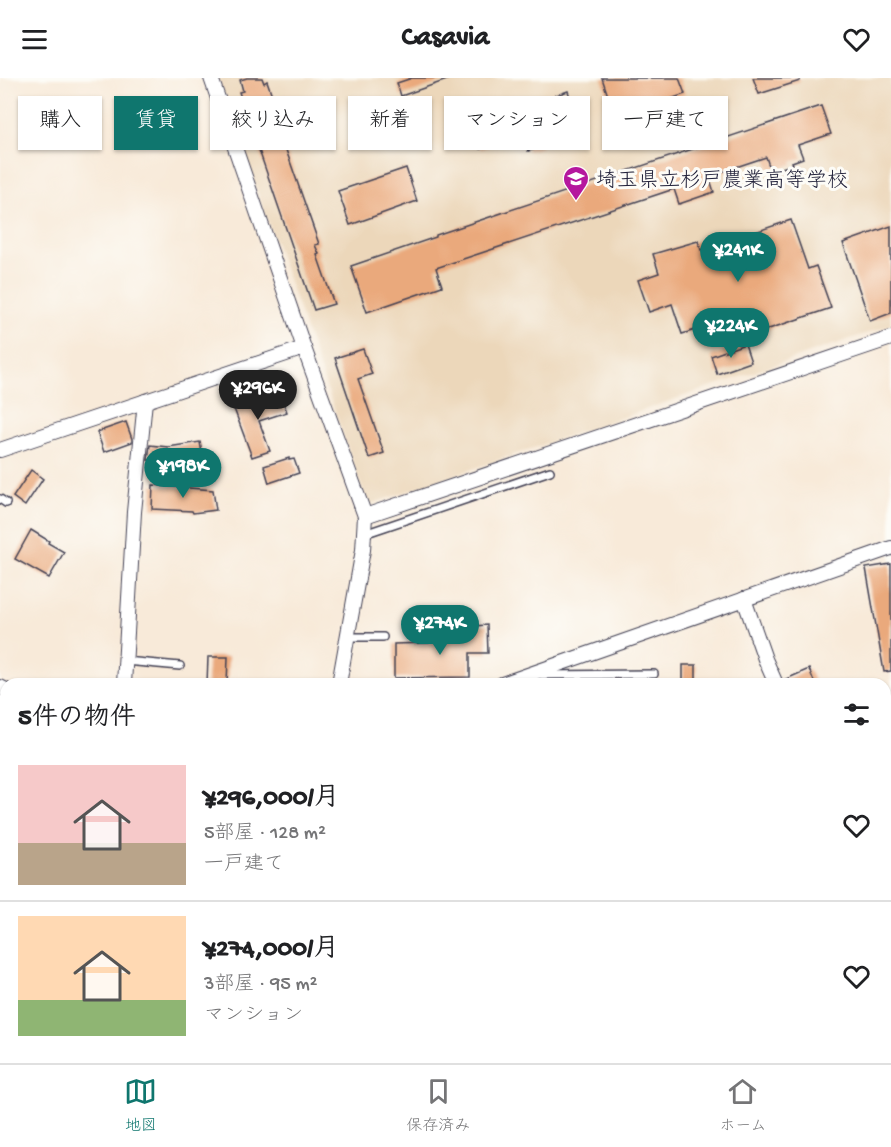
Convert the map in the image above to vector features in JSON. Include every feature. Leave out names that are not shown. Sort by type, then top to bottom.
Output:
[{"type":"street","points":[[211,78],[304,348],[365,516],[363,550],[340,678]]},
{"type":"street","points":[[365,516],[891,338]]},
{"type":"street","points":[[0,450],[304,348]]},
{"type":"street","points":[[124,678],[134,512],[145,401]]},
{"type":"street","points":[[519,678],[891,548]]},
{"type":"street","points":[[744,599],[773,678]]},
{"type":"lane","points":[[364,534],[550,471]]},
{"type":"lane","points":[[348,637],[383,637]]},
{"type":"lane","points":[[125,661],[180,666]]},
{"type":"lane","points":[[528,675],[654,674]]},
{"type":"shaded area","name":"埼玉県立杉戸農業高等学校","points":[[217,78],[891,78],[891,325],[368,505],[242,150],[336,150],[336,96],[223,96]]},
{"type":"building","points":[[262,78],[264,83],[267,81],[272,96],[240,96],[239,92],[243,91],[240,80]]},
{"type":"building","points":[[412,78],[447,78],[447,80],[401,96],[397,83]]},
{"type":"building","points":[[602,78],[679,78],[685,94],[679,96],[608,96]]},
{"type":"building","points":[[753,78],[800,78],[800,81],[759,94]]},
{"type":"building","points":[[568,91],[570,96],[554,96]]},
{"type":"building","points":[[821,106],[831,134],[798,145],[803,158],[771,172],[766,157],[709,176],[714,192],[679,204],[674,189],[436,268],[442,286],[367,312],[351,266],[690,150],[728,150],[728,137]]},
{"type":"building","points":[[259,150],[286,150],[319,244],[315,245],[319,254],[317,255],[334,304],[314,310]]},
{"type":"building","points":[[406,168],[417,201],[350,225],[338,191]]},
{"type":"building","points":[[791,220],[808,269],[816,266],[831,308],[736,340],[729,320],[682,334],[672,304],[649,312],[638,280],[659,273],[653,254],[698,241],[701,250]]},
{"type":"building","points":[[891,226],[891,313],[870,321],[843,243]]},
{"type":"building","points":[[745,344],[751,362],[717,374],[711,356]]},
{"type":"building","points":[[363,349],[372,374],[358,379],[384,453],[369,458],[335,358]]},
{"type":"building","points":[[267,395],[269,400],[281,396],[287,412],[259,421],[270,451],[252,457],[233,406]]},
{"type":"building","points":[[126,422],[132,442],[104,452],[97,432]]},
{"type":"building","points":[[200,442],[205,469],[148,460],[150,445],[168,447]]},
{"type":"building","points":[[289,458],[289,460],[294,459],[299,473],[269,483],[264,466]]},
{"type":"building","points":[[31,470],[43,479],[25,506],[13,497]]},
{"type":"building","points":[[153,485],[213,490],[216,510],[193,513],[192,511],[152,509]]},
{"type":"building","points":[[31,530],[64,552],[49,578],[15,559]]},
{"type":"building","points":[[891,564],[891,671],[884,672],[866,568]]},
{"type":"building","points":[[487,625],[488,653],[470,653],[470,677],[394,678],[394,644],[429,643],[429,639],[446,639],[446,633],[474,632],[474,626]]},
{"type":"building","points":[[208,657],[228,657],[227,678],[207,678]]},
{"type":"building","points":[[683,665],[696,665],[696,678],[683,678]]},
{"type":"building","points":[[809,669],[813,678],[789,678]]},
{"type":"place","name":"埼玉県立杉戸農業高等学校","points":[[576,202]]}]
